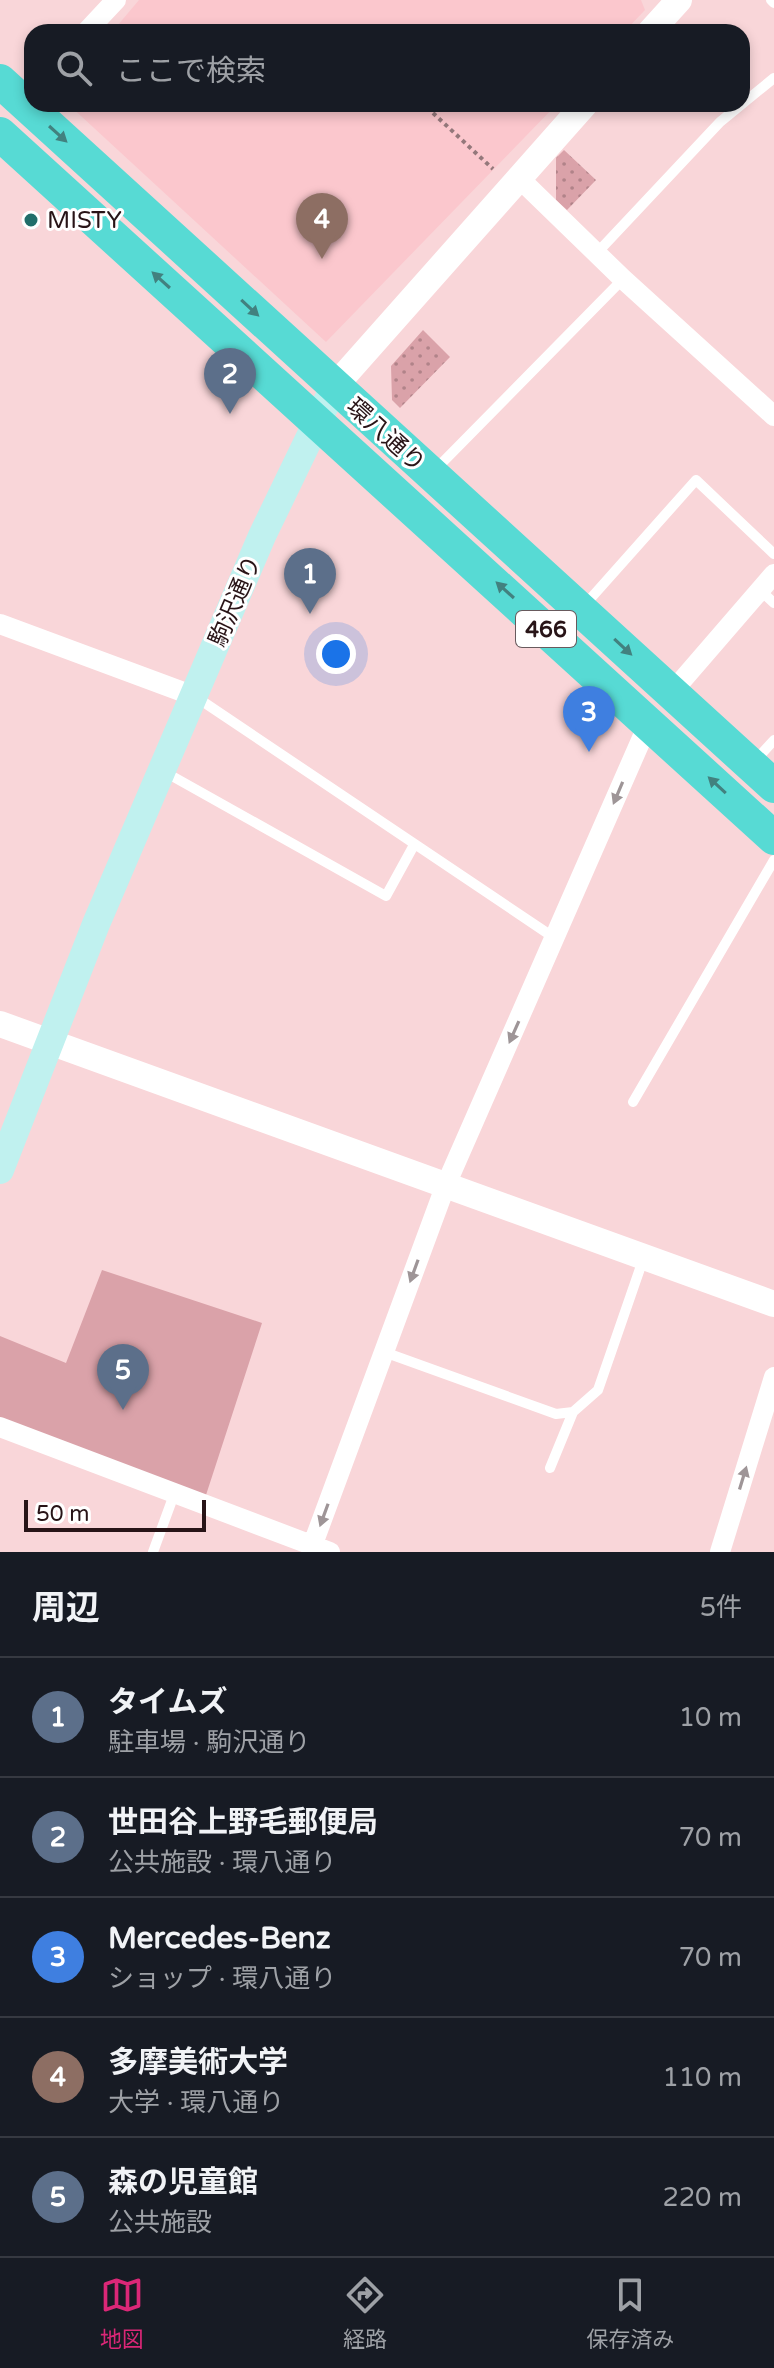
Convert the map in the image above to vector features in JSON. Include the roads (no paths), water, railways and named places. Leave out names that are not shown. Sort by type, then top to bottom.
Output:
[{"type":"highway","name":"環八通り","points":[[39,112],[334,387],[763,776]]},
{"type":"highway","name":"環八通り","points":[[0,134],[774,838]]},
{"type":"main road","name":"駒沢通り","points":[[0,1170],[50,1042],[262,536],[334,387]]},
{"type":"street","points":[[94,24],[116,0]]},
{"type":"street","name":"駒沢通り","points":[[334,387],[358,357],[469,239],[508,176],[576,112]]},
{"type":"street","points":[[508,176],[774,416]]},
{"type":"street","points":[[672,692],[767,596],[774,574]]},
{"type":"street","points":[[0,624],[194,696]]},
{"type":"street","points":[[0,1427],[175,1492],[318,1550],[384,1352],[445,1187],[649,722]]},
{"type":"street","points":[[0,1024],[774,1304]]},
{"type":"street","points":[[720,1552],[774,1377]]},
{"type":"lane","points":[[750,98],[774,78]]},
{"type":"lane","points":[[596,254],[732,112]]},
{"type":"lane","points":[[430,475],[623,279]]},
{"type":"lane","points":[[581,609],[696,480],[774,554]]},
{"type":"lane","points":[[194,696],[556,939]]},
{"type":"lane","points":[[763,776],[774,740]]},
{"type":"lane","points":[[162,771],[386,896],[414,845]]},
{"type":"lane","points":[[633,1102],[774,860]]},
{"type":"lane","points":[[550,1468],[573,1412],[598,1390],[644,1257]]},
{"type":"lane","points":[[384,1352],[556,1414],[573,1412]]},
{"type":"lane","points":[[153,1552],[175,1492]]},
{"type":"place","name":"MISTY","points":[[31,220]]},
{"type":"place","name":"多摩美術大学","points":[[322,259]]},
{"type":"place","name":"世田谷上野毛郵便局","points":[[230,414]]},
{"type":"place","name":"タイムズ","points":[[310,614]]},
{"type":"place","name":"Mercedes-Benz","points":[[589,752]]},
{"type":"place","name":"森の児童館","points":[[123,1410]]}]
